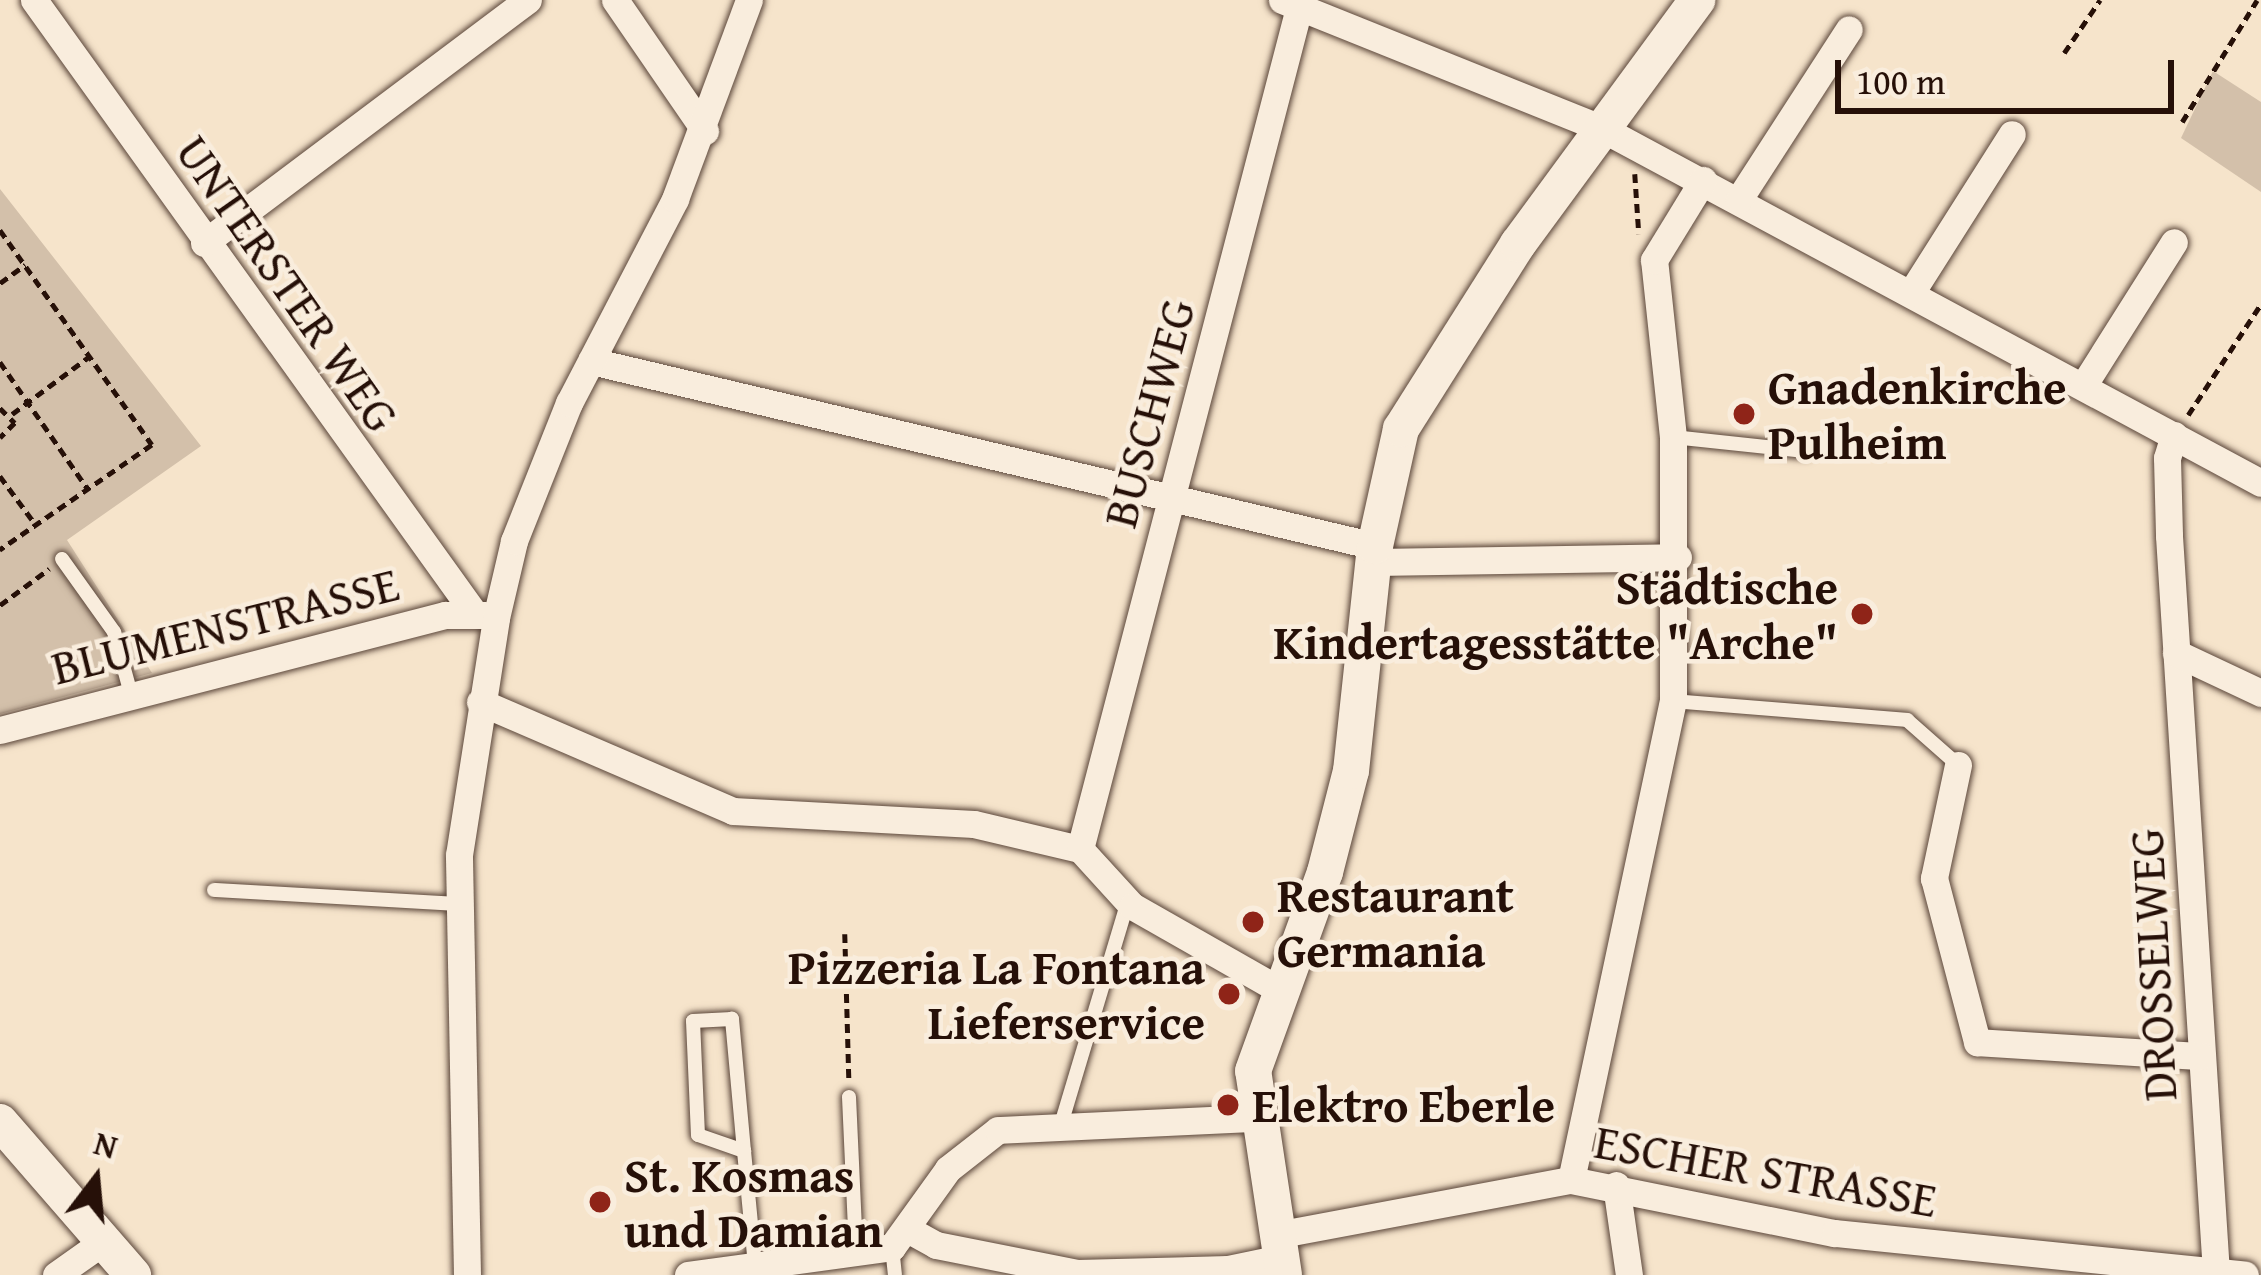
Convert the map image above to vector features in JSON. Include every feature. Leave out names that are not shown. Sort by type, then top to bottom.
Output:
[{"type":"main road","points":[[1280,1256],[1254,1118],[1253,1071],[1325,872],[1351,771],[1374,554],[1401,429],[1617,137],[1697,0]]},
{"type":"main road","points":[[0,1122],[100,1244],[133,1275]]},
{"type":"street","name":"UNTERSTER WEG","points":[[34,0],[204,243],[485,615]]},
{"type":"street","points":[[204,243],[528,0]]},
{"type":"street","points":[[614,0],[705,130]]},
{"type":"street","points":[[466,1275],[465,904],[459,855],[480,702],[485,615],[591,361],[705,130],[749,0]]},
{"type":"street","points":[[1294,2],[1617,137],[2261,483]]},
{"type":"street","name":"BUSCHWEG","points":[[1080,849],[1294,2]]},
{"type":"street","points":[[1750,206],[1849,29]]},
{"type":"street","points":[[1911,293],[2012,134]]},
{"type":"street","points":[[1571,1180],[1673,701],[1678,557],[1673,437],[1654,260],[1703,180]]},
{"type":"street","points":[[2083,386],[2174,242]]},
{"type":"street","points":[[591,361],[1171,498],[1374,554],[1678,557]]},
{"type":"street","name":"DROSSELWEG","points":[[2174,435],[2167,458],[2201,1056],[2230,1274]]},
{"type":"street","name":"BLUMENSTRASSE","points":[[0,730],[131,694],[485,615]]},
{"type":"street","points":[[2176,653],[2261,693]]},
{"type":"street","points":[[480,702],[733,811],[974,824],[1080,849],[1128,901],[1280,990]]},
{"type":"street","points":[[1958,765],[1934,878],[1977,1042],[2201,1056]]},
{"type":"street","points":[[899,1251],[974,1143],[998,1130],[1062,1121],[1254,1118]]},
{"type":"street","name":"ESCHER STRASSE","points":[[688,1275],[936,1245],[1077,1273],[1228,1269],[1571,1180],[1616,1185],[1834,1233],[2230,1274]]},
{"type":"street","points":[[1616,1185],[1629,1275]]},
{"type":"street","points":[[56,1275],[100,1244]]},
{"type":"lane","points":[[1673,437],[1805,451]]},
{"type":"lane","points":[[62,559],[114,632],[131,694]]},
{"type":"lane","points":[[1673,701],[1907,720],[1958,765]]},
{"type":"lane","points":[[214,890],[465,904]]},
{"type":"lane","points":[[1062,1121],[1128,901]]},
{"type":"lane","points":[[743,1150],[698,1135],[693,1021],[732,1019],[755,1266]]},
{"type":"lane","points":[[849,1097],[856,1252]]},
{"type":"path","points":[[2065,52],[2100,0]]},
{"type":"path","points":[[2182,122],[2257,0]]},
{"type":"path","points":[[1617,137],[1641,256],[1654,260]]},
{"type":"path","points":[[0,230],[152,445],[0,550]]},
{"type":"path","points":[[0,283],[25,265]]},
{"type":"path","points":[[2174,435],[2261,304]]},
{"type":"path","points":[[12,414],[89,356]]},
{"type":"path","points":[[0,362],[88,489]]},
{"type":"path","points":[[0,408],[12,414]]},
{"type":"path","points":[[0,438],[14,428],[12,414]]},
{"type":"path","points":[[0,476],[36,525]]},
{"type":"path","points":[[0,605],[62,559]]},
{"type":"path","points":[[844,934],[849,1097]]},
{"type":"shaded area","points":[[2213,71],[2261,102],[2261,192],[2181,138]]},
{"type":"shaded area","points":[[0,189],[201,446],[67,540],[152,673],[0,714]]},
{"type":"place","name":"Gnadenkirche Pulheim","points":[[1744,414]]},
{"type":"place","name":"Städtische Kindertagesstätte \"Arche\"","points":[[1862,614]]},
{"type":"place","name":"Restaurant Germania","points":[[1253,922]]},
{"type":"place","name":"Pizzeria La Fontana Lieferservice","points":[[1229,994]]},
{"type":"place","name":"Elektro Eberle","points":[[1228,1105]]},
{"type":"place","name":"St. Kosmas und Damian","points":[[600,1202]]}]
